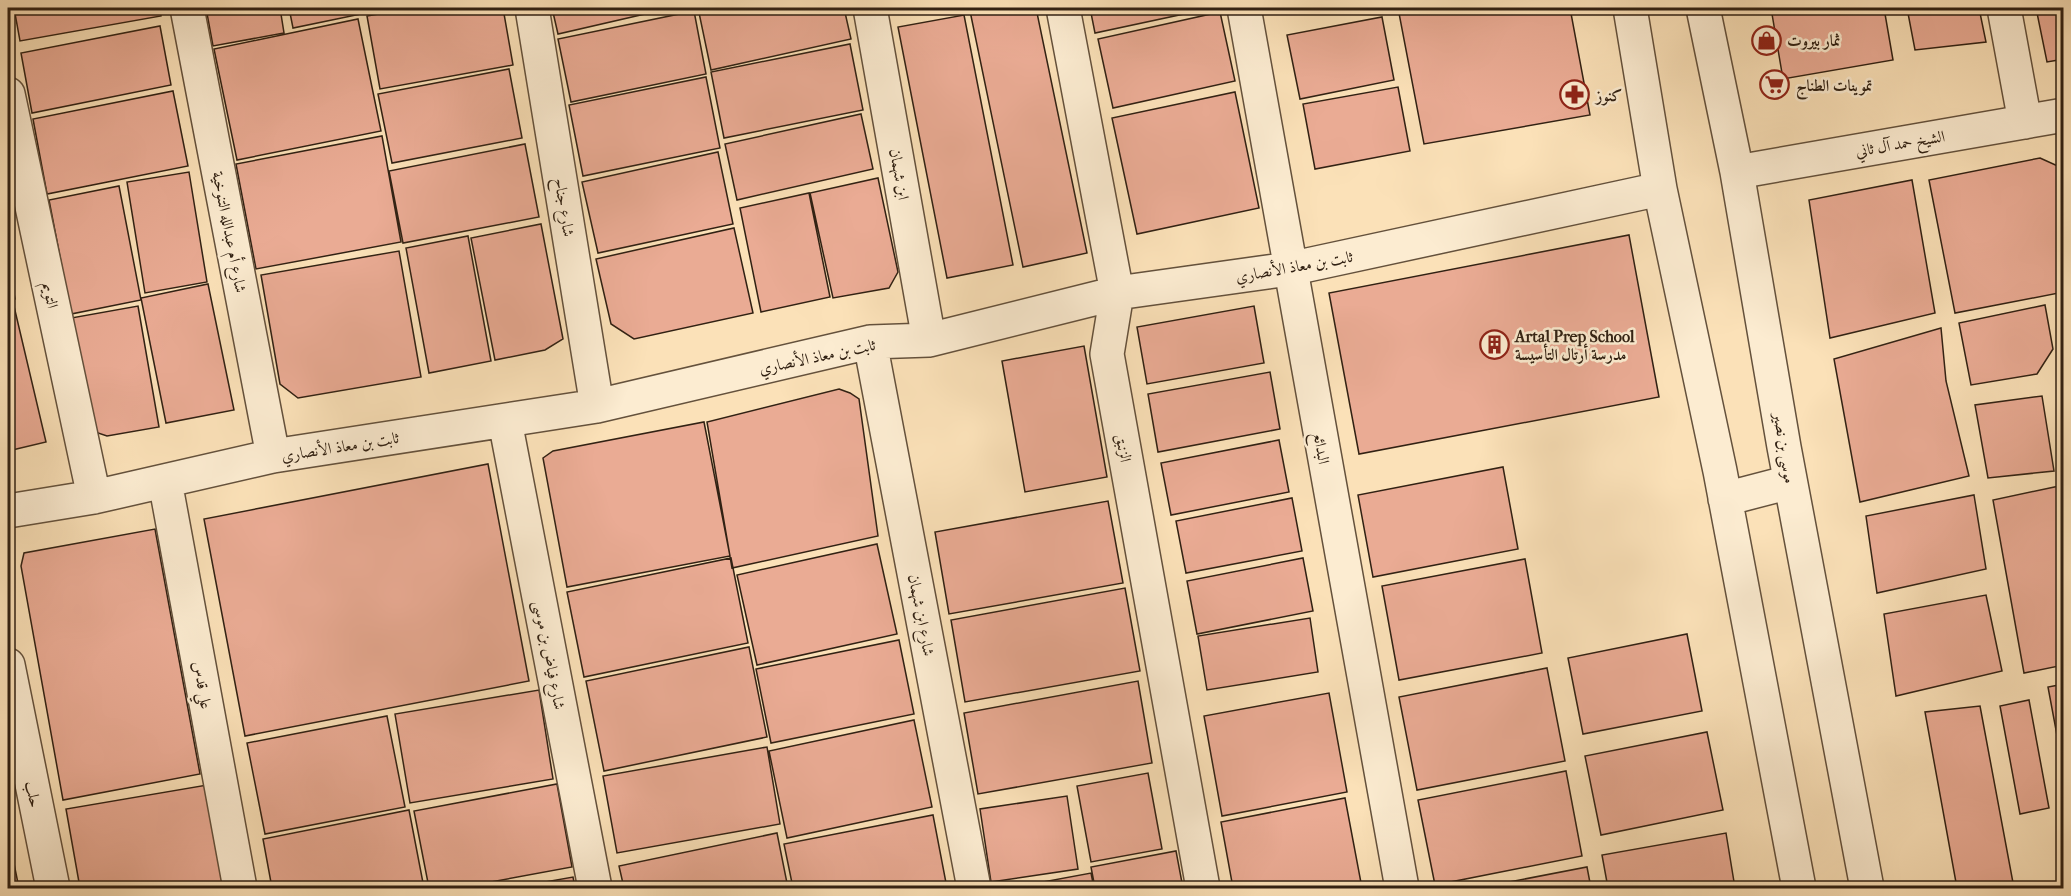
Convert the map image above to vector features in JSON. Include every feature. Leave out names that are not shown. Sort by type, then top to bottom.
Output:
[{"type":"street","name":"شارع أم عبدالله التنوخية","points":[[187,8],[273,456]]},
{"type":"street","name":"شارع جناح","points":[[532,8],[597,406]]},
{"type":"street","name":"ابن شهمان","points":[[870,8],[929,340]]},
{"type":"street","name":"الزنبق","points":[[1063,8],[1118,292],[1107,354],[1203,888]]},
{"type":"street","name":"البدائع","points":[[1244,8],[1289,269],[1402,888]]},
{"type":"street","points":[[1630,8],[1660,189],[1725,499],[1799,888]]},
{"type":"street","name":"موسى بن نصير","points":[[1703,8],[1737,172],[1791,482],[1867,888]]},
{"type":"street","points":[[2004,8],[2025,122]]},
{"type":"street","name":"التويم","points":[[8,94],[94,497]]},
{"type":"street","name":"الشيخ حمد آل ثاني","points":[[1737,172],[2064,115]]},
{"type":"street","name":"ثابت بن معاذ الأنصاري","points":[[8,511],[94,497],[273,456],[597,406],[870,342],[929,340],[1118,292],[1289,269],[1660,189]]},
{"type":"street","name":"شارع ابن شهمان","points":[[870,342],[974,888]]},
{"type":"street","name":"شارع فياض بن موسى","points":[[505,421],[594,888]]},
{"type":"street","name":"علي قدس","points":[[165,481],[240,888]]},
{"type":"street","points":[[1725,499],[1791,482]]},
{"type":"street","name":"حلب","points":[[8,665],[52,888]]},
{"type":"building","points":[[14,8],[160,8],[161,16],[20,41]]},
{"type":"building","points":[[206,8],[280,8],[284,33],[213,46]]},
{"type":"building","points":[[289,8],[359,8],[361,14],[293,28]]},
{"type":"building","points":[[413,8],[503,8],[513,65],[380,89],[367,16]]},
{"type":"building","points":[[552,8],[671,8],[558,34]]},
{"type":"building","points":[[698,8],[844,8],[851,39],[711,70]]},
{"type":"building","points":[[986,8],[1036,8],[1087,253],[1023,267],[970,11]]},
{"type":"building","points":[[1090,8],[1212,8],[1095,33]]},
{"type":"building","points":[[1283,8],[1318,8],[1285,14]]},
{"type":"building","points":[[1398,8],[1570,8],[1590,115],[1424,144]]},
{"type":"building","points":[[1771,8],[1884,8],[1893,60],[1783,79]]},
{"type":"building","points":[[1907,8],[1979,8],[1986,42],[1915,50]]},
{"type":"building","points":[[2036,8],[2064,8],[2064,59],[2047,62]]},
{"type":"building","points":[[694,11],[706,74],[571,102],[558,39]]},
{"type":"building","points":[[1220,12],[1235,81],[1113,108],[1098,39]]},
{"type":"building","points":[[964,15],[1013,265],[947,278],[898,27]]},
{"type":"building","points":[[1382,17],[1394,80],[1300,99],[1287,35]]},
{"type":"building","points":[[358,19],[381,131],[237,160],[214,49]]},
{"type":"building","points":[[160,26],[171,85],[32,113],[21,53]]},
{"type":"building","points":[[850,44],[863,110],[724,138],[711,72]]},
{"type":"building","points":[[509,69],[522,138],[392,163],[378,94]]},
{"type":"building","points":[[706,77],[720,148],[583,176],[569,105]]},
{"type":"building","points":[[1398,87],[1410,151],[1315,169],[1303,104]]},
{"type":"building","points":[[173,91],[188,166],[47,194],[33,119]]},
{"type":"building","points":[[1235,92],[1259,208],[1137,234],[1112,118]]},
{"type":"building","points":[[861,114],[873,169],[737,200],[725,144]]},
{"type":"building","points":[[382,136],[401,242],[256,269],[236,164]]},
{"type":"building","points":[[525,144],[539,217],[403,243],[389,171]]},
{"type":"building","points":[[718,152],[733,224],[598,253],[582,182]]},
{"type":"building","points":[[2040,158],[2060,167],[2064,188],[2064,292],[1955,313],[1929,180]]},
{"type":"building","points":[[189,172],[207,282],[145,293],[127,182]]},
{"type":"building","points":[[878,178],[898,272],[889,288],[833,298],[810,193]]},
{"type":"building","points":[[1912,180],[1935,313],[1830,338],[1809,200]]},
{"type":"building","points":[[119,186],[141,300],[71,314],[49,200]]},
{"type":"building","points":[[809,193],[830,297],[761,312],[740,208]]},
{"type":"building","points":[[541,224],[563,339],[545,350],[495,360],[471,238]]},
{"type":"building","points":[[734,228],[753,313],[634,339],[611,324],[596,259]]},
{"type":"building","name":"Artal Prep School مدرسة أرتال التأسيسة","points":[[1629,235],[1659,397],[1359,454],[1329,293]]},
{"type":"building","points":[[468,236],[491,361],[429,373],[406,248]]},
{"type":"building","points":[[399,251],[421,377],[298,398],[280,384],[261,275]]},
{"type":"building","points":[[8,258],[15,299],[8,301]]},
{"type":"building","points":[[208,284],[234,410],[166,423],[141,298]]},
{"type":"building","points":[[13,302],[46,442],[8,451],[8,303]]},
{"type":"building","points":[[2045,305],[2053,349],[2037,374],[1971,385],[1959,323]]},
{"type":"building","points":[[138,306],[159,427],[107,436],[92,431],[71,318]]},
{"type":"building","points":[[1254,306],[1264,363],[1147,384],[1137,327]]},
{"type":"building","points":[[1941,328],[1946,381],[1969,476],[1860,502],[1834,359]]},
{"type":"building","points":[[1084,346],[1107,477],[1025,492],[1002,361]]},
{"type":"building","points":[[1270,372],[1280,429],[1158,452],[1148,394]]},
{"type":"building","points":[[839,389],[859,399],[878,536],[732,568],[707,422]]},
{"type":"building","points":[[2042,396],[2054,471],[1988,478],[1975,405]]},
{"type":"building","points":[[704,422],[730,556],[567,587],[543,458],[553,451]]},
{"type":"building","points":[[1279,440],[1289,492],[1171,515],[1161,463]]},
{"type":"building","points":[[488,464],[529,681],[245,736],[204,519]]},
{"type":"building","points":[[1503,467],[1518,549],[1373,577],[1358,495]]},
{"type":"building","points":[[2064,485],[2064,665],[2024,673],[1993,500]]},
{"type":"building","points":[[1974,495],[1986,569],[1877,593],[1866,516]]},
{"type":"building","points":[[1292,498],[1302,551],[1186,573],[1176,521]]},
{"type":"building","points":[[1108,501],[1123,583],[949,614],[935,532]]},
{"type":"building","points":[[155,529],[200,774],[63,800],[21,566],[24,553]]},
{"type":"building","points":[[877,544],[897,634],[757,665],[737,575]]},
{"type":"building","points":[[731,558],[748,643],[584,677],[567,592]]},
{"type":"building","points":[[1303,558],[1313,611],[1197,634],[1187,581]]},
{"type":"building","points":[[1525,559],[1542,653],[1399,680],[1382,586]]},
{"type":"building","points":[[1125,588],[1140,671],[965,702],[951,620]]},
{"type":"building","points":[[1986,595],[2002,671],[1896,696],[1884,614]]},
{"type":"building","points":[[1310,618],[1318,672],[1207,690],[1198,636]]},
{"type":"building","points":[[1687,634],[1702,711],[1583,734],[1568,658]]},
{"type":"building","points":[[899,640],[914,714],[771,743],[756,669]]},
{"type":"building","points":[[749,647],[767,737],[604,771],[586,681]]},
{"type":"building","points":[[1547,668],[1565,761],[1417,790],[1399,697]]},
{"type":"building","points":[[1138,681],[1152,763],[978,794],[964,713]]},
{"type":"building","points":[[2064,684],[2064,773],[2048,687]]},
{"type":"building","points":[[539,690],[553,779],[410,803],[395,714]]},
{"type":"building","points":[[1329,693],[1347,792],[1222,816],[1204,716]]},
{"type":"building","points":[[2029,700],[2049,808],[2020,814],[2000,706]]},
{"type":"building","points":[[1980,706],[2014,888],[1957,888],[1925,712]]},
{"type":"building","points":[[387,716],[405,807],[265,834],[247,743]]},
{"type":"building","points":[[914,720],[932,807],[787,838],[769,751]]},
{"type":"building","points":[[1707,732],[1723,810],[1601,835],[1585,756]]},
{"type":"building","points":[[767,747],[780,824],[617,853],[603,776]]},
{"type":"building","points":[[1566,771],[1582,856],[1435,885],[1418,800]]},
{"type":"building","points":[[1148,773],[1162,849],[1091,862],[1077,786]]},
{"type":"building","points":[[557,784],[572,867],[458,888],[429,888],[414,811]]},
{"type":"building","points":[[207,785],[225,888],[80,888],[66,809]]},
{"type":"building","points":[[1067,796],[1078,869],[991,882],[980,809]]},
{"type":"building","points":[[1345,798],[1362,888],[1233,888],[1221,822]]},
{"type":"building","points":[[409,810],[424,888],[272,888],[263,839]]},
{"type":"building","points":[[933,815],[947,888],[793,888],[784,844]]},
{"type":"building","points":[[777,833],[788,888],[624,888],[619,866]]},
{"type":"building","points":[[1726,833],[1735,888],[1608,888],[1602,855]]},
{"type":"building","points":[[11,849],[19,888],[8,888],[8,850]]},
{"type":"building","points":[[1176,851],[1183,888],[1095,888],[1091,867]]},
{"type":"building","points":[[1587,867],[1591,888],[1478,888]]},
{"type":"building","points":[[1091,873],[1094,888],[1010,888]]},
{"type":"building","points":[[573,877],[575,888],[511,888]]},
{"type":"place","name":"ثمار بيروت","points":[[1766,40]]},
{"type":"place","name":"تموينات الطناج","points":[[1775,85]]},
{"type":"place","name":"كنوز","points":[[1575,95]]},
{"type":"place","name":"Artal Prep School مدرسة أرتال التأسيسة","points":[[1494,345]]}]
